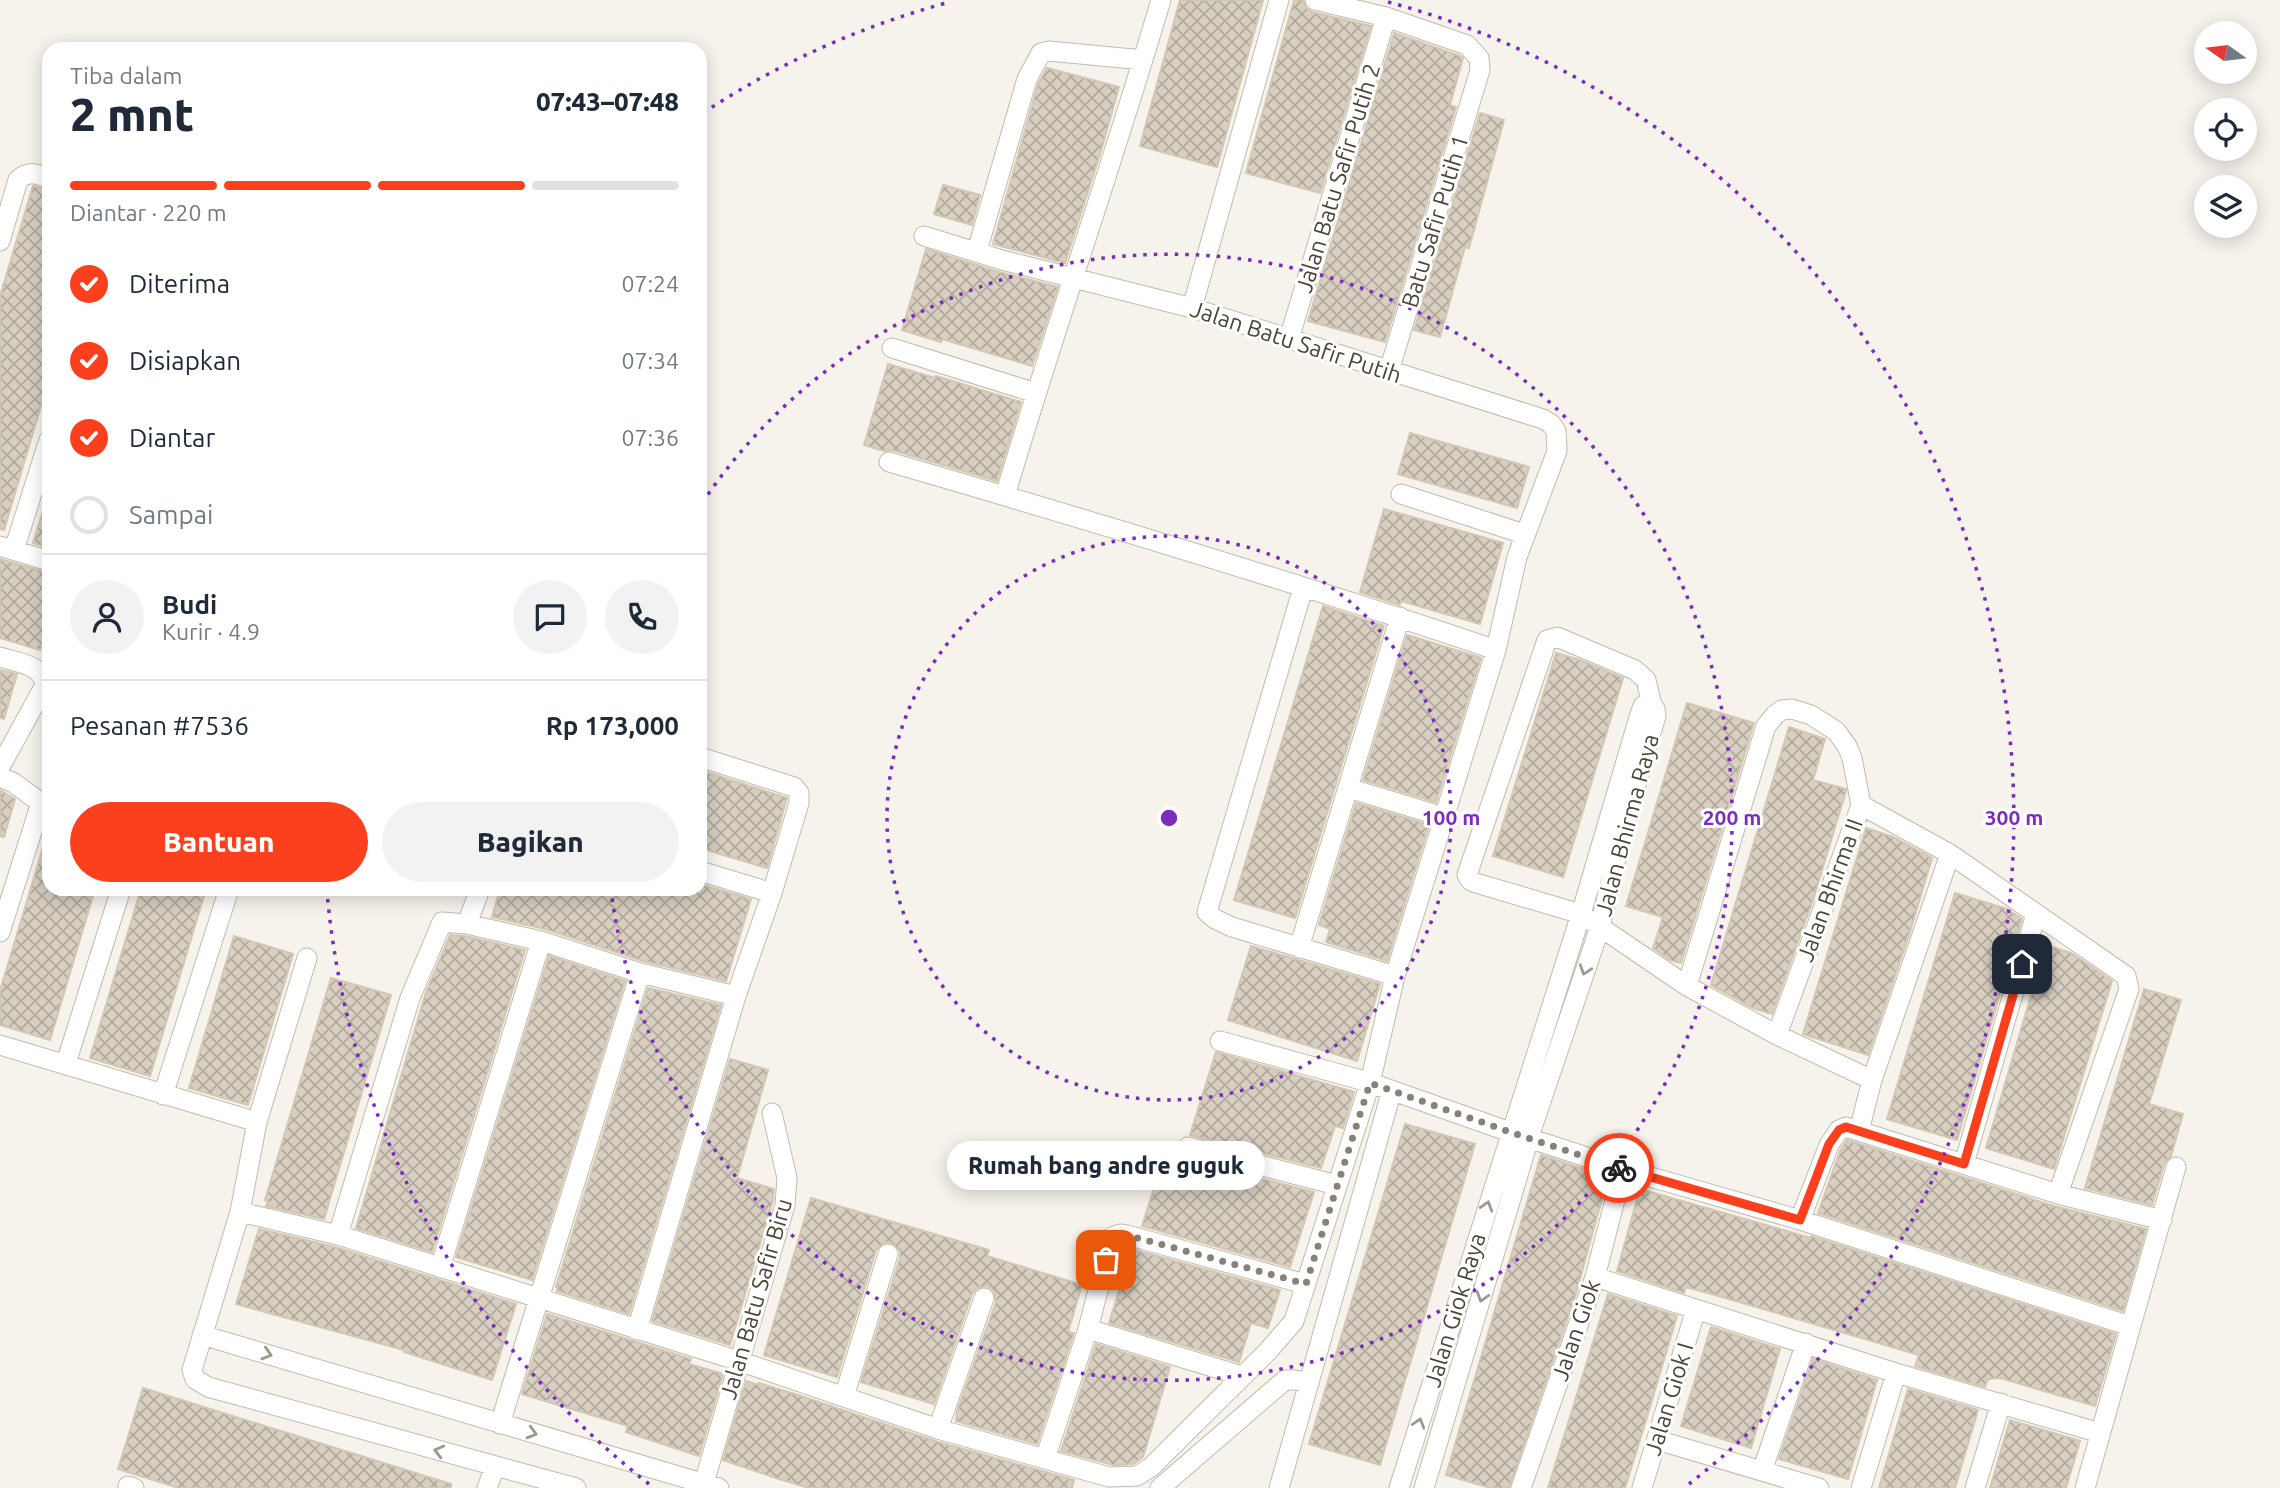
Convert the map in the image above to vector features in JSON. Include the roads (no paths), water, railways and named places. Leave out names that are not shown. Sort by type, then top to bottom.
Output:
[{"type":"street","points":[[1005,496],[1035,393],[1075,278],[1161,0]]},
{"type":"street","points":[[1192,308],[1279,0]]},
{"type":"street","points":[[1315,0],[1386,17]]},
{"type":"street","name":"Batu Safir Putih 1","points":[[1386,17],[1467,45],[1479,58],[1480,70],[1389,371]]},
{"type":"street","name":"Jalan Batu Safir Putih 2","points":[[1289,339],[1386,17]]},
{"type":"street","points":[[977,251],[1027,79],[1041,53],[1049,51],[1143,60]]},
{"type":"street","points":[[0,241],[18,180],[24,174],[42,176]]},
{"type":"street","name":"Jalan Batu Safir Putih","points":[[924,236],[1002,260],[1192,308],[1543,419],[1556,431],[1557,451],[1524,534]]},
{"type":"street","points":[[892,348],[1035,393]]},
{"type":"street","points":[[42,458],[7,548],[42,559]]},
{"type":"street","points":[[889,462],[1401,617],[1496,650]]},
{"type":"street","points":[[1279,1488],[1309,1383],[1382,1086],[1395,976],[1496,650],[1524,534],[1401,494]]},
{"type":"street","points":[[1303,588],[1206,912],[1232,927],[1395,976]]},
{"type":"street","points":[[1299,948],[1401,617]]},
{"type":"street","points":[[1652,705],[1646,680],[1635,670],[1558,637],[1547,640],[1466,875],[1476,883],[1581,914],[1687,986],[1777,1035],[1872,1080]]},
{"type":"street","points":[[0,657],[37,669],[42,675]]},
{"type":"street","points":[[0,766],[42,692]]},
{"type":"street","name":"Jalan Bhirma Raya","points":[[1510,1132],[1581,914],[1640,714],[1643,706],[1652,705],[1656,709],[1656,716],[1623,829],[1600,927],[1530,1138]]},
{"type":"street","name":"Jalan Bhirma II","points":[[1687,986],[1766,726],[1774,715],[1782,710],[1792,709],[1811,715],[1836,731],[1847,746],[1861,805],[1777,1035]]},
{"type":"street","points":[[637,1330],[736,996],[772,893],[799,803],[794,787],[707,760]]},
{"type":"street","points":[[0,778],[15,783],[42,802]]},
{"type":"street","points":[[1348,788],[1444,817]]},
{"type":"street","points":[[1861,805],[1950,854],[2126,976],[2129,981],[2129,989],[2058,1194]]},
{"type":"street","points":[[0,932],[42,813]]},
{"type":"street","points":[[1859,1131],[1872,1080],[1950,854]]},
{"type":"street","points":[[707,873],[772,893]]},
{"type":"street","points":[[66,1063],[119,896]]},
{"type":"street","points":[[163,1095],[227,896]]},
{"type":"street","points":[[467,925],[477,896]]},
{"type":"street","points":[[1964,1164],[2036,914]]},
{"type":"street","points":[[338,1235],[410,998],[444,921],[541,942],[640,973],[736,996]]},
{"type":"street","points":[[440,1268],[541,942]]},
{"type":"street","points":[[307,958],[257,1122],[240,1212],[192,1370],[195,1379],[208,1387],[576,1488]]},
{"type":"street","points":[[500,1424],[640,973]]},
{"type":"street","points":[[1220,1041],[1382,1086],[1623,1169],[1800,1220],[2130,1326]]},
{"type":"street","points":[[0,1045],[257,1122]]},
{"type":"street","points":[[240,1212],[338,1235],[538,1297],[739,1361],[938,1429],[1109,1477],[1136,1476],[1158,1461],[1249,1372],[1294,1321],[1337,1185],[1382,1086]]},
{"type":"street","name":"Jalan Batu Safir Biru","points":[[712,1486],[739,1361],[787,1193],[788,1178],[772,1113]]},
{"type":"street","points":[[1800,1220],[1833,1136],[1846,1127],[2058,1194],[2162,1220]]},
{"type":"street","name":"Jalan Giok Raya","points":[[1405,1486],[1510,1132]]},
{"type":"street","name":"Jalan Giok Raya","points":[[1424,1488],[1530,1138]]},
{"type":"street","points":[[1188,1147],[1337,1185]]},
{"type":"street","points":[[2085,1488],[2176,1167]]},
{"type":"street","name":"Jalan Giok","points":[[1521,1488],[1595,1276],[1623,1169]]},
{"type":"street","points":[[1045,1459],[1088,1329],[1112,1237],[1119,1234],[1306,1284]]},
{"type":"street","points":[[844,1397],[888,1254]]},
{"type":"street","points":[[1595,1276],[1896,1373],[2100,1433]]},
{"type":"street","points":[[938,1429],[984,1298]]},
{"type":"street","name":"Jalan Giok I","points":[[1642,1488],[1696,1309]]},
{"type":"street","points":[[1088,1329],[1249,1372],[1267,1391]]},
{"type":"street","points":[[202,1335],[712,1486]]},
{"type":"street","points":[[1762,1471],[1806,1343]]},
{"type":"street","points":[[1861,1488],[1896,1373]]},
{"type":"street","points":[[1160,1488],[1267,1391],[1285,1380],[1309,1383]]},
{"type":"street","points":[[1975,1488],[2001,1403]]},
{"type":"street","points":[[1657,1440],[1819,1488]]},
{"type":"street","points":[[487,1488],[495,1466]]},
{"type":"place","name":"Rumah bang andre guguk","points":[[1106,1260]]}]
